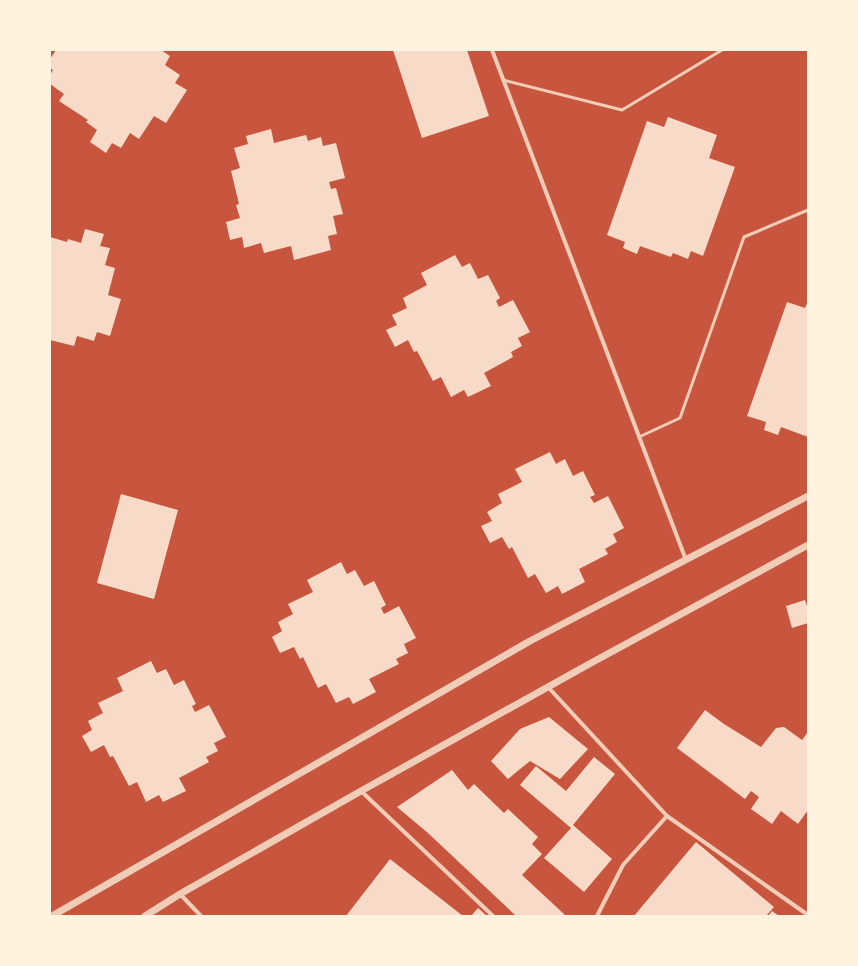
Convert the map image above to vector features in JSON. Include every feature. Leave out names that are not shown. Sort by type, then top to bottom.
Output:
[{"type":"street","points":[[492,50],[686,560]]},
{"type":"street","points":[[52,916],[530,641],[808,496]]},
{"type":"street","points":[[145,916],[180,894],[361,791],[808,545]]},
{"type":"street","points":[[548,687],[667,816],[808,915]]},
{"type":"street","points":[[361,791],[493,916]]},
{"type":"street","points":[[597,916],[623,865],[667,816]]},
{"type":"street","points":[[180,894],[201,916]]},
{"type":"lane","points":[[503,80],[622,110],[722,50]]},
{"type":"lane","points":[[639,437],[680,418],[744,237],[808,210]]},
{"type":"building","points":[[56,50],[161,50],[170,56],[165,65],[180,75],[175,83],[187,90],[166,123],[154,116],[139,139],[130,133],[121,148],[112,143],[106,153],[90,142],[97,130],[86,122],[88,120],[59,101],[64,94],[50,84],[50,75],[53,70],[50,68],[50,59]]},
{"type":"building","points":[[393,50],[467,50],[489,116],[422,138]]},
{"type":"building","points":[[668,117],[717,135],[709,158],[735,167],[703,256],[691,251],[688,259],[673,253],[671,257],[640,246],[637,254],[623,248],[625,242],[607,235],[647,121],[664,127]]},
{"type":"building","points":[[271,129],[274,143],[306,135],[308,141],[321,137],[323,146],[336,143],[345,178],[329,182],[331,189],[336,188],[343,214],[333,216],[337,234],[328,236],[331,250],[294,260],[291,246],[264,253],[261,243],[244,248],[242,237],[230,240],[226,222],[240,218],[236,205],[239,204],[231,171],[240,168],[234,148],[248,144],[246,136]]},
{"type":"building","points":[[85,229],[104,234],[100,246],[110,248],[105,265],[115,268],[108,295],[121,299],[110,336],[97,332],[94,341],[77,336],[74,346],[50,340],[50,237],[67,242],[68,239],[81,243]]},
{"type":"building","points":[[455,255],[462,267],[470,263],[478,279],[488,275],[500,298],[496,301],[499,307],[513,300],[530,332],[518,338],[522,346],[511,352],[513,357],[484,373],[491,386],[468,397],[464,390],[451,397],[441,377],[433,381],[417,351],[414,352],[408,340],[395,347],[386,330],[397,325],[392,315],[407,308],[403,298],[427,285],[421,273]]},
{"type":"building","points":[[808,301],[808,437],[781,427],[778,435],[764,430],[766,422],[747,416],[787,302],[805,308]]},
{"type":"building","points":[[550,452],[556,464],[565,459],[573,476],[583,471],[595,495],[590,497],[594,503],[608,496],[624,528],[613,534],[617,542],[605,549],[608,554],[579,569],[585,582],[562,594],[558,586],[546,593],[535,574],[528,578],[512,547],[509,549],[502,537],[490,543],[481,526],[492,521],[487,512],[502,503],[498,494],[522,482],[515,469]]},
{"type":"building","points":[[121,494],[178,510],[154,599],[97,583]]},
{"type":"building","points":[[341,562],[347,574],[355,570],[364,586],[374,581],[386,605],[381,608],[384,614],[399,606],[416,638],[404,644],[408,653],[396,659],[399,664],[369,679],[376,692],[353,704],[349,697],[336,703],[326,684],[318,688],[303,657],[300,659],[294,647],[280,653],[272,637],[282,631],[278,622],[293,614],[288,604],[313,592],[307,580]]},
{"type":"building","points":[[805,600],[808,609],[808,623],[792,628],[786,606]]},
{"type":"building","points":[[151,661],[157,673],[166,669],[174,685],[184,680],[196,704],[192,706],[195,712],[209,705],[226,737],[214,743],[218,751],[206,757],[209,762],[179,778],[186,791],[163,802],[159,795],[146,802],[137,782],[129,786],[113,756],[110,757],[104,745],[91,752],[82,736],[92,730],[88,721],[103,713],[98,703],[123,691],[117,678]]},
{"type":"building","points":[[705,710],[724,724],[761,747],[776,728],[784,727],[802,740],[808,732],[808,810],[798,824],[781,811],[772,824],[751,809],[759,797],[751,791],[745,799],[677,748]]},
{"type":"building","points":[[549,717],[588,749],[560,779],[530,761],[508,779],[491,761],[520,729]]},
{"type":"building","points":[[594,757],[615,774],[573,825],[612,859],[584,892],[544,858],[571,828],[520,785],[536,766],[566,791]]},
{"type":"building","points":[[452,770],[468,790],[474,784],[504,813],[508,809],[538,837],[532,844],[542,854],[522,875],[565,916],[516,916],[428,833],[397,807]]},
{"type":"building","points":[[696,842],[774,907],[766,916],[634,916]]},
{"type":"building","points":[[390,859],[463,916],[346,916]]},
{"type":"building","points":[[478,908],[487,916],[471,916]]},
{"type":"building","points":[[772,911],[779,916],[768,916]]}]
